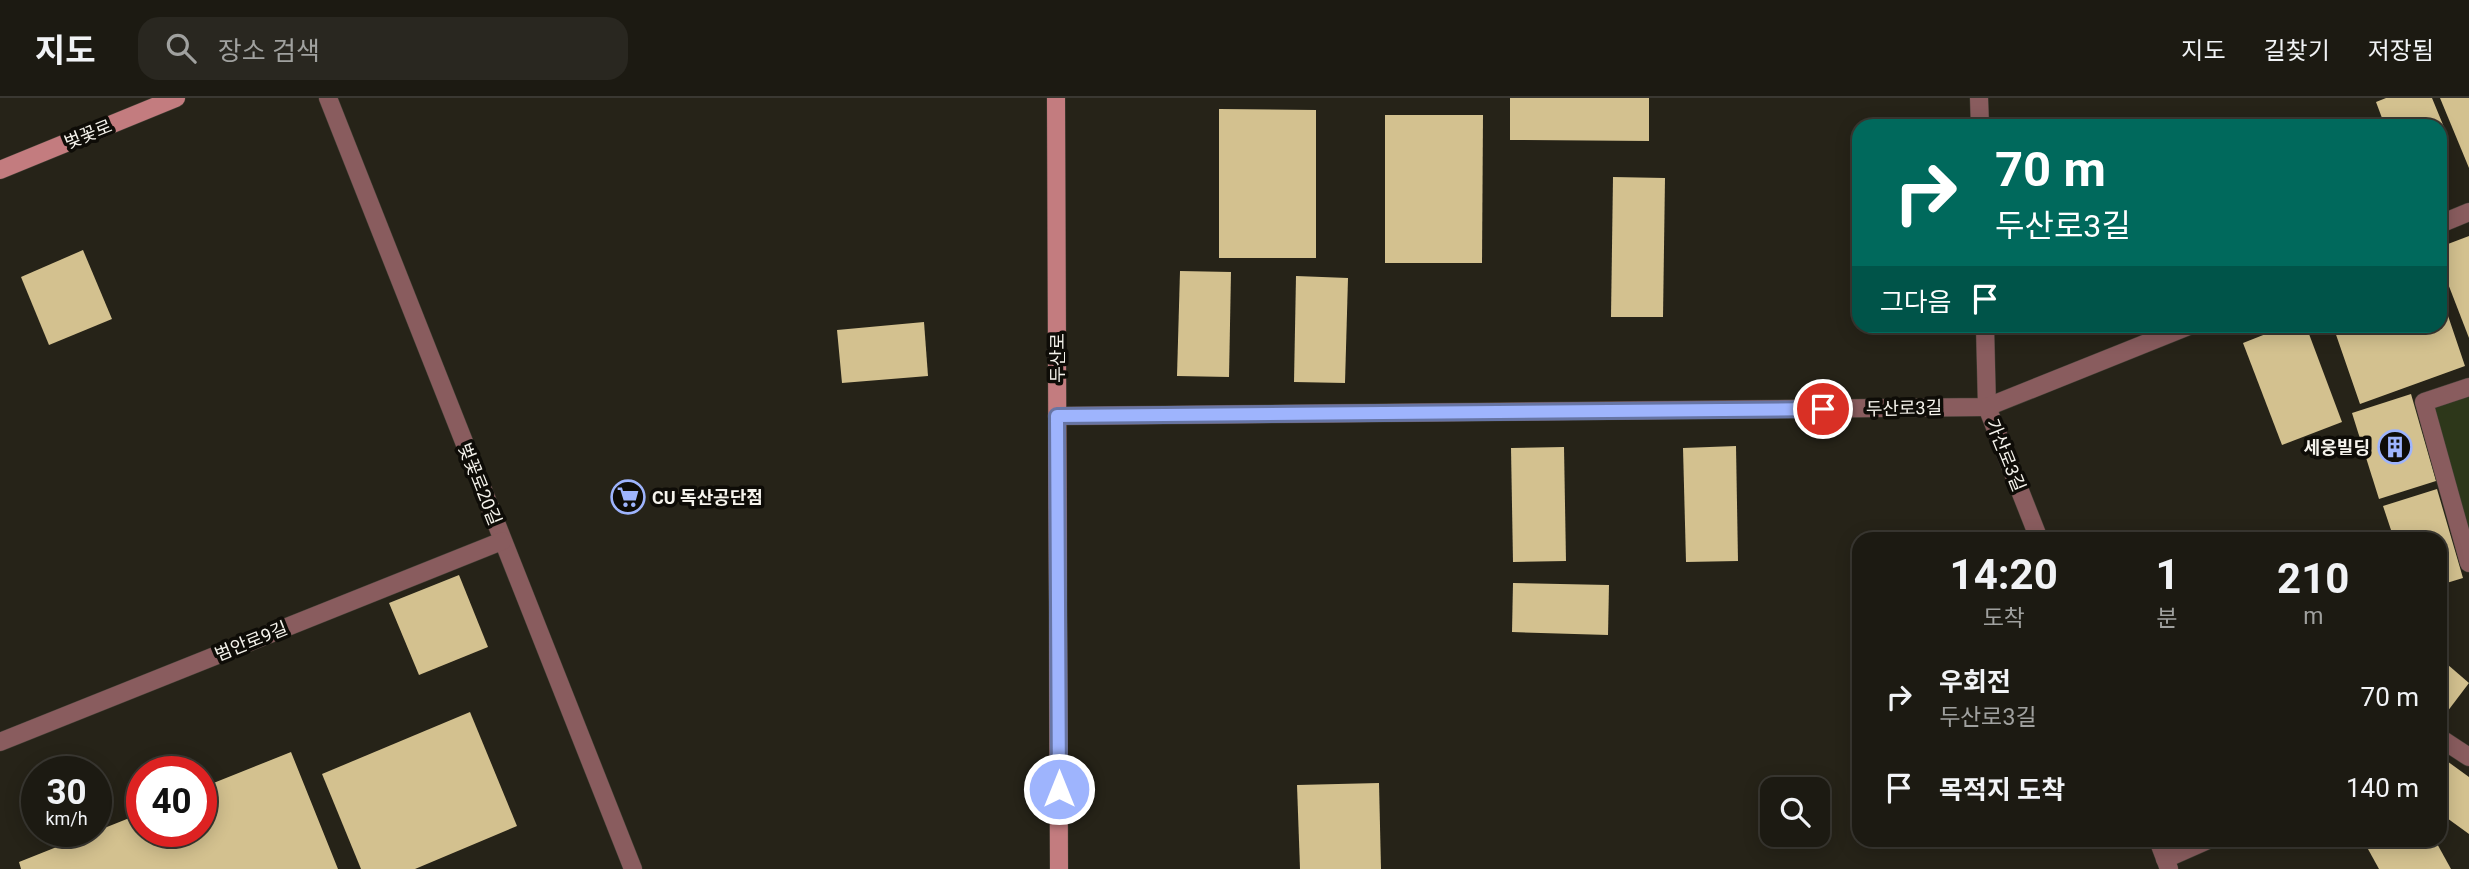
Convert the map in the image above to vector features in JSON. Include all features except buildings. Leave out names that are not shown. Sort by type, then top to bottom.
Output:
[{"type":"street","name":"벚꽃로","points":[[0,170],[176,98]]},
{"type":"street","name":"벚꽃로20길","points":[[328,98],[633,869]]},
{"type":"street","name":"두산로","points":[[1056,98],[1059,869]]},
{"type":"street","points":[[1979,98],[1980,119]]},
{"type":"street","points":[[2447,221],[2469,212]]},
{"type":"street","name":"가산로3길","points":[[1985,333],[1987,407],[2036,532]]},
{"type":"street","name":"두산로3길","points":[[1057,416],[1987,407],[2172,333]]},
{"type":"street","points":[[2469,387],[2424,402],[2469,563]]},
{"type":"street","name":"범안로9길","points":[[0,742],[502,541]]},
{"type":"street","points":[[2447,743],[2469,757]]},
{"type":"street","points":[[2161,847],[2167,864],[2196,847]]},
{"type":"green space","points":[[2469,387],[2469,563],[2424,402]]},
{"type":"place","name":"세웅빌딩","points":[[2395,447]]},
{"type":"place","name":"CU 독산공단점","points":[[628,497]]},
{"type":"route","points":[[1059,789],[1057,416],[1823,409]]}]
